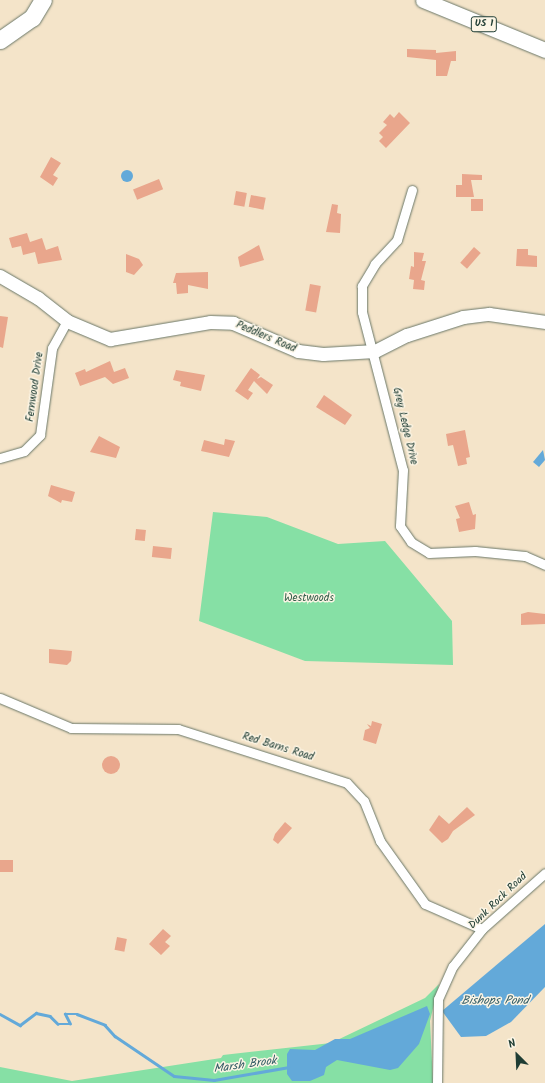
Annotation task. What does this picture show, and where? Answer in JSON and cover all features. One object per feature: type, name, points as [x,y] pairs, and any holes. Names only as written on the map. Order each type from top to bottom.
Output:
[{"type":"highway","points":[[0,29],[14,23],[32,0]]},
{"type":"highway","points":[[0,40],[32,18],[42,0]]},
{"type":"main road","name":"US 1","points":[[423,0],[545,50]]},
{"type":"street","name":"Grey Ledge Drive","points":[[412,190],[397,240],[375,264],[362,286],[362,312],[375,351],[403,470],[400,526],[411,542],[429,553],[475,551],[526,556],[545,565]]},
{"type":"street","name":"Peddlers Road","points":[[0,276],[38,298],[67,322],[110,339],[210,322],[233,323],[298,352],[375,351],[407,336],[463,317],[489,314],[545,322]]},
{"type":"street","name":"Fernwood Drive","points":[[0,458],[24,451],[40,435],[52,348],[67,322]]},
{"type":"street","name":"Red Barns Road","points":[[0,698],[71,728],[178,729],[347,782],[364,801],[380,841],[425,904],[482,929]]},
{"type":"street","name":"Dunk Rock Road","points":[[437,1083],[438,999],[453,966],[482,929],[545,873]]},
{"type":"green space","name":"Westwoods","points":[[213,512],[267,517],[338,544],[385,541],[452,621],[453,665],[305,661],[199,621]]},
{"type":"green space","points":[[439,984],[430,1021],[433,1083],[0,1083],[0,1067],[72,1081],[221,1058],[223,1055],[331,1043],[425,998]]},
{"type":"water","points":[[127,170],[131,172],[133,176],[131,180],[127,182],[123,180],[121,176],[123,172]]},
{"type":"water","points":[[543,450],[545,460],[539,467],[533,462]]},
{"type":"water","name":"Bishops Pond","points":[[545,924],[545,987],[511,1022],[486,1036],[461,1037],[442,1011]]},
{"type":"water","points":[[427,1006],[430,1014],[419,1044],[398,1068],[390,1070],[337,1060],[326,1067],[324,1075],[310,1081],[292,1081],[287,1074],[287,1054],[290,1049],[315,1050],[335,1039],[350,1039]]},
{"type":"building","points":[[407,49],[436,50],[436,53],[456,51],[456,61],[451,61],[447,76],[436,76],[436,60],[407,57]]},
{"type":"building","points":[[399,112],[410,123],[386,148],[379,141],[383,137],[379,133],[387,125],[383,122],[390,114],[394,118]]},
{"type":"building","points":[[51,157],[61,163],[53,175],[58,178],[53,186],[40,177]]},
{"type":"building","points":[[462,174],[482,175],[482,180],[471,180],[474,197],[456,197],[456,185],[462,185]]},
{"type":"building","points":[[159,179],[163,189],[137,200],[133,189]]},
{"type":"building","points":[[236,191],[247,193],[244,207],[234,205]]},
{"type":"building","points":[[251,195],[266,198],[263,210],[249,207]]},
{"type":"building","points":[[471,199],[483,199],[483,211],[471,211]]},
{"type":"building","points":[[332,204],[338,205],[337,213],[341,214],[340,233],[326,232]]},
{"type":"building","points":[[27,233],[30,242],[42,238],[46,250],[58,246],[62,260],[38,264],[35,252],[23,255],[21,246],[12,248],[9,238]]},
{"type":"building","points":[[259,245],[264,260],[240,267],[238,257]]},
{"type":"building","points":[[474,247],[481,253],[467,269],[460,263]]},
{"type":"building","points":[[517,249],[528,249],[528,255],[537,256],[537,267],[516,266]]},
{"type":"building","points":[[414,252],[424,253],[422,261],[426,261],[421,280],[425,281],[424,290],[413,289],[414,280],[409,279],[411,266],[414,267]]},
{"type":"building","points":[[126,254],[139,259],[143,265],[134,275],[126,272]]},
{"type":"building","points":[[208,272],[208,289],[188,285],[188,293],[177,294],[176,283],[173,283],[176,273]]},
{"type":"building","points":[[310,284],[321,286],[316,312],[305,311]]},
{"type":"building","points":[[0,316],[8,317],[3,348],[0,347]]},
{"type":"building","points":[[110,361],[114,372],[125,368],[129,378],[113,384],[105,377],[80,386],[75,373],[85,369],[86,372]]},
{"type":"building","points":[[251,368],[260,375],[257,379],[261,377],[273,385],[267,394],[254,381],[248,390],[253,393],[248,400],[235,391]]},
{"type":"building","points":[[176,370],[205,375],[201,391],[180,386],[181,382],[173,380]]},
{"type":"building","points":[[324,395],[352,415],[345,425],[316,407]]},
{"type":"building","points":[[465,430],[470,457],[466,458],[467,464],[458,466],[453,445],[448,446],[446,434]]},
{"type":"building","points":[[99,436],[120,447],[116,458],[90,452]]},
{"type":"building","points":[[225,439],[235,441],[229,457],[201,451],[204,440],[224,445]]},
{"type":"building","points":[[51,485],[75,492],[72,502],[62,500],[61,503],[48,496]]},
{"type":"building","points":[[469,502],[473,515],[476,514],[475,529],[459,532],[456,519],[460,518],[455,506]]},
{"type":"building","points":[[136,529],[146,530],[145,541],[135,540]]},
{"type":"building","points":[[153,546],[172,548],[171,559],[152,557]]},
{"type":"building","points":[[528,612],[545,614],[545,624],[521,625],[521,614]]},
{"type":"building","points":[[49,649],[72,651],[71,661],[67,665],[49,663]]},
{"type":"building","points":[[372,721],[382,724],[376,744],[363,740],[365,730],[370,728],[367,724],[371,726]]},
{"type":"building","points":[[107,756],[115,756],[120,761],[118,772],[115,774],[107,774],[102,769],[102,761]]},
{"type":"building","points":[[467,807],[475,815],[453,831],[448,839],[442,843],[429,830],[439,815],[449,824]]},
{"type":"building","points":[[285,822],[292,828],[278,844],[273,840],[275,834]]},
{"type":"building","points":[[0,860],[13,860],[13,872],[0,872]]},
{"type":"building","points":[[163,929],[171,936],[165,942],[170,946],[161,955],[149,944]]},
{"type":"building","points":[[117,937],[127,939],[124,952],[115,950]]},
{"type":"waterway","name":"Marsh Brook","points":[[0,1014],[20,1025],[36,1013],[50,1016],[58,1024],[70,1024],[65,1014],[77,1014],[105,1025],[115,1036],[174,1076],[214,1080],[289,1067]]}]
